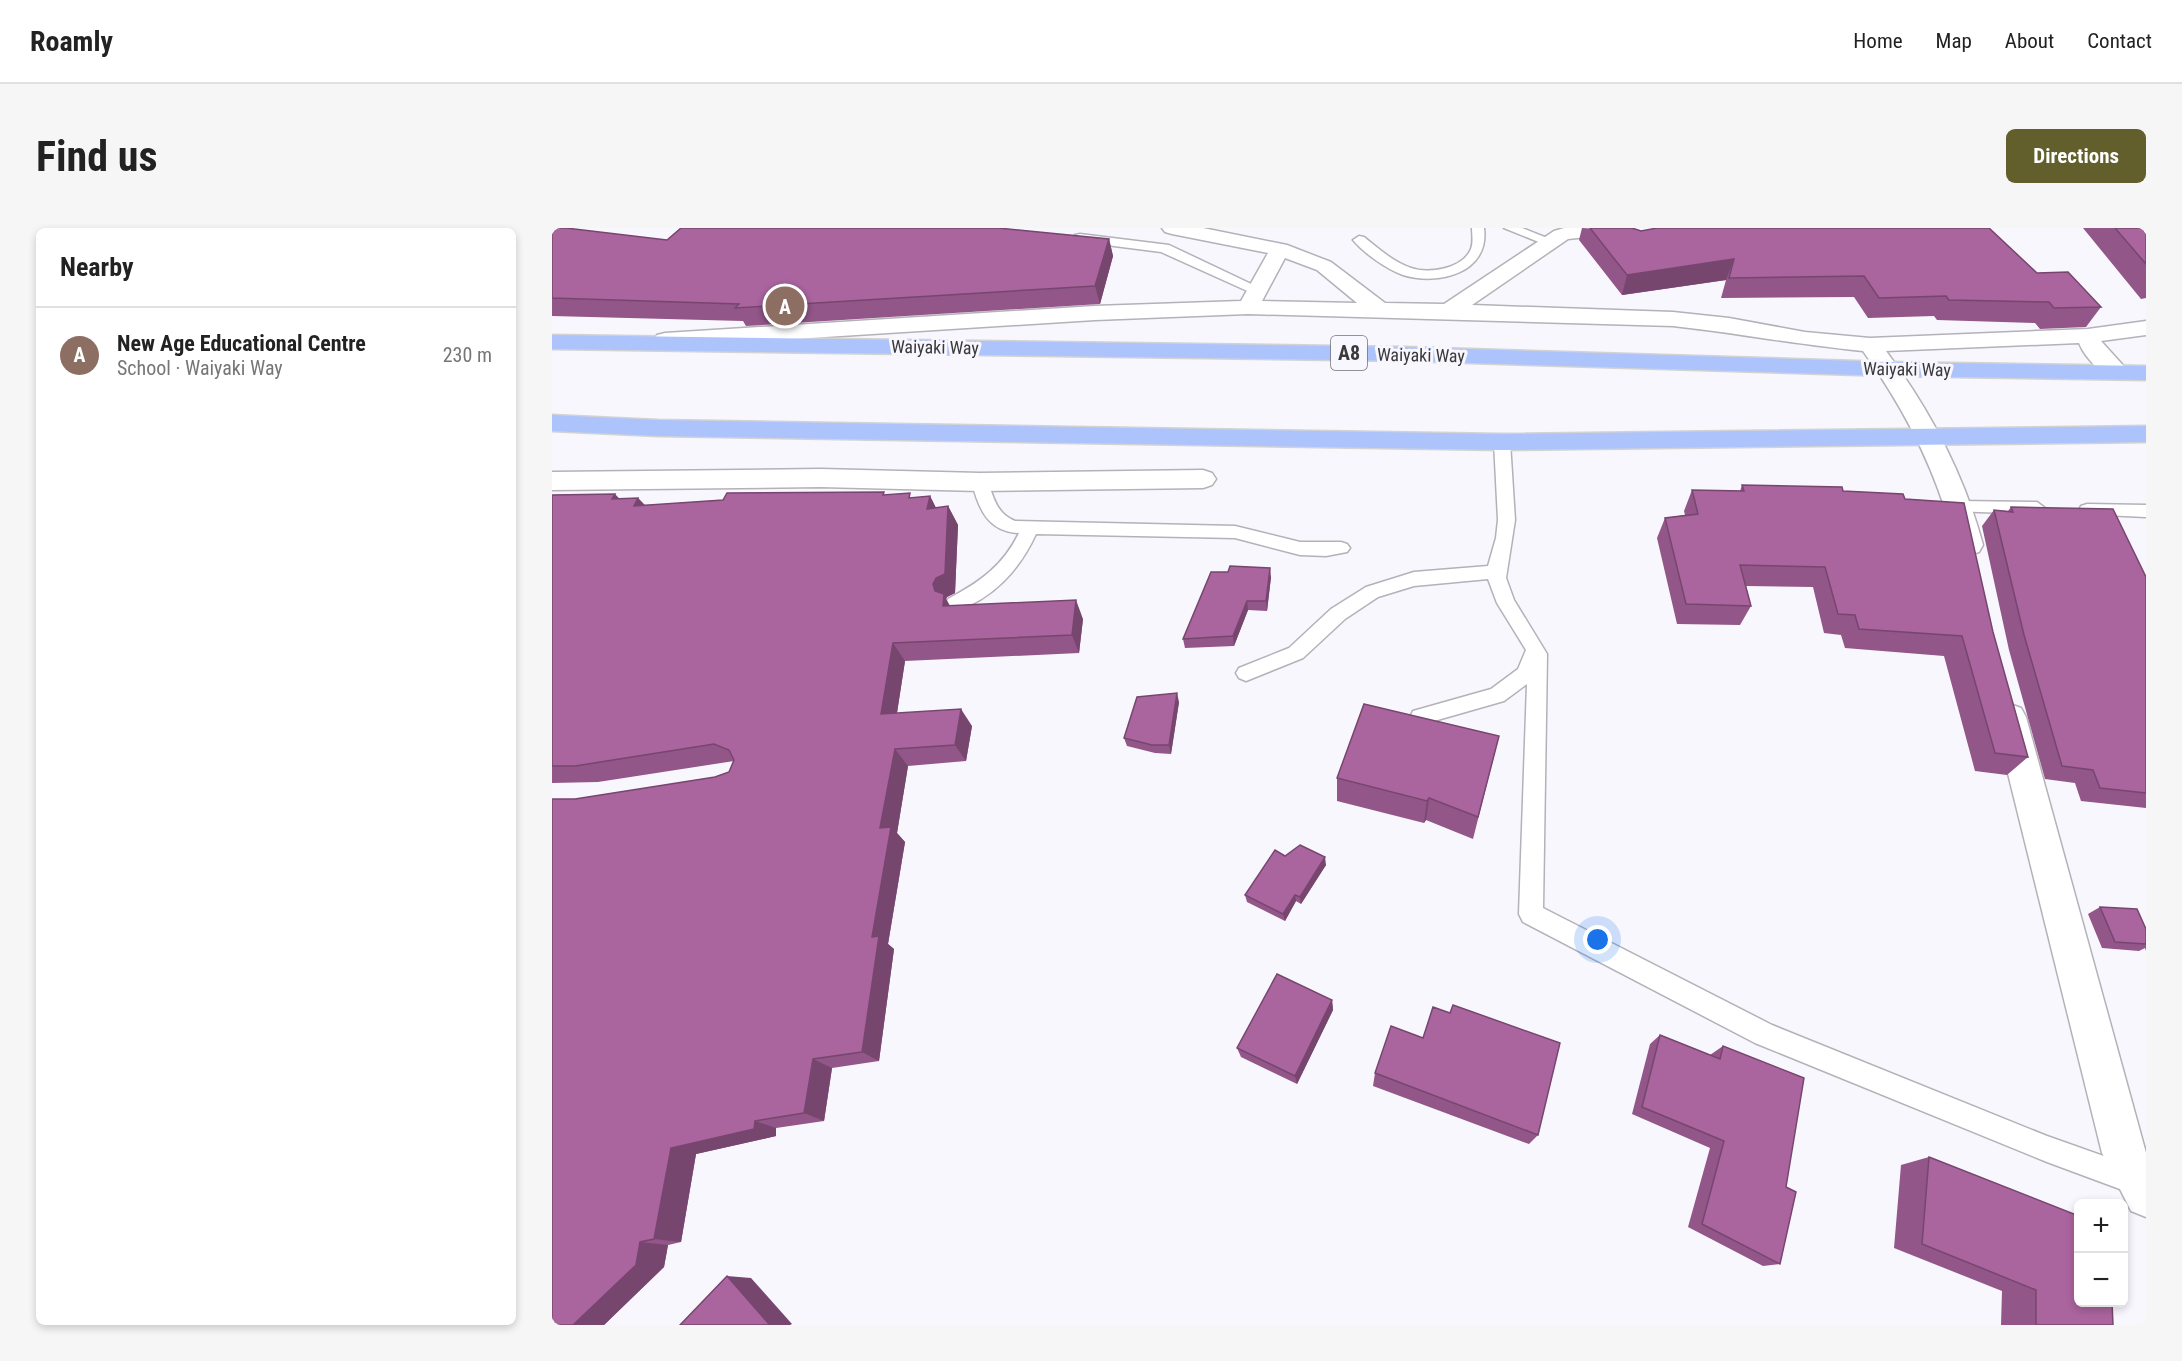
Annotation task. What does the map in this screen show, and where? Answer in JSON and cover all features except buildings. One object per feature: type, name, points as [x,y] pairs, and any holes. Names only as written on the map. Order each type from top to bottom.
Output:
[{"type":"highway","name":"Waiyaki Way","points":[[552,342],[1406,354],[1888,369],[2146,373]]},
{"type":"highway","points":[[552,423],[658,428],[1502,442],[2146,434]]},
{"type":"street","points":[[1172,228],[1280,249],[1324,266],[1379,309]]},
{"type":"street","points":[[1449,311],[1561,235],[1580,230],[1615,228]]},
{"type":"street","points":[[1254,299],[1280,249]]},
{"type":"street","points":[[617,342],[867,329],[1254,299],[1379,309],[1698,321],[1805,339],[1870,345],[2088,336],[2146,328]]},
{"type":"street","points":[[2088,336],[2091,346],[2118,373]]},
{"type":"street","points":[[1870,345],[1932,437],[1958,507],[1975,573]]},
{"type":"street","points":[[552,481],[724,481],[821,478],[980,482],[1203,479]]},
{"type":"street","points":[[2001,684],[2048,853],[2123,1153],[2141,1189]]},
{"type":"lane","points":[[1359,240],[1405,271],[1430,274],[1455,268],[1469,260],[1477,252],[1478,228]]},
{"type":"lane","points":[[1510,228],[1551,242]]},
{"type":"lane","points":[[1063,237],[1164,248],[1254,299]]},
{"type":"lane","points":[[1502,442],[1506,532],[1495,572],[1498,586],[1512,615],[1535,650],[1531,914],[1764,1034],[2141,1189]]},
{"type":"lane","points":[[980,482],[989,512],[998,522],[1029,530],[1235,532],[1257,536],[1300,550],[1321,552],[1341,548]]},
{"type":"lane","points":[[1958,507],[2050,509]]},
{"type":"lane","points":[[2073,509],[2146,511]]},
{"type":"lane","points":[[955,604],[994,582],[1008,569],[1029,530]]},
{"type":"lane","points":[[1246,672],[1296,653],[1338,614],[1372,592],[1414,579],[1495,572]]},
{"type":"lane","points":[[1420,717],[1497,695],[1526,674],[1535,650]]},
{"type":"place","name":"New Age Educational Centre","points":[[785,306]]}]
